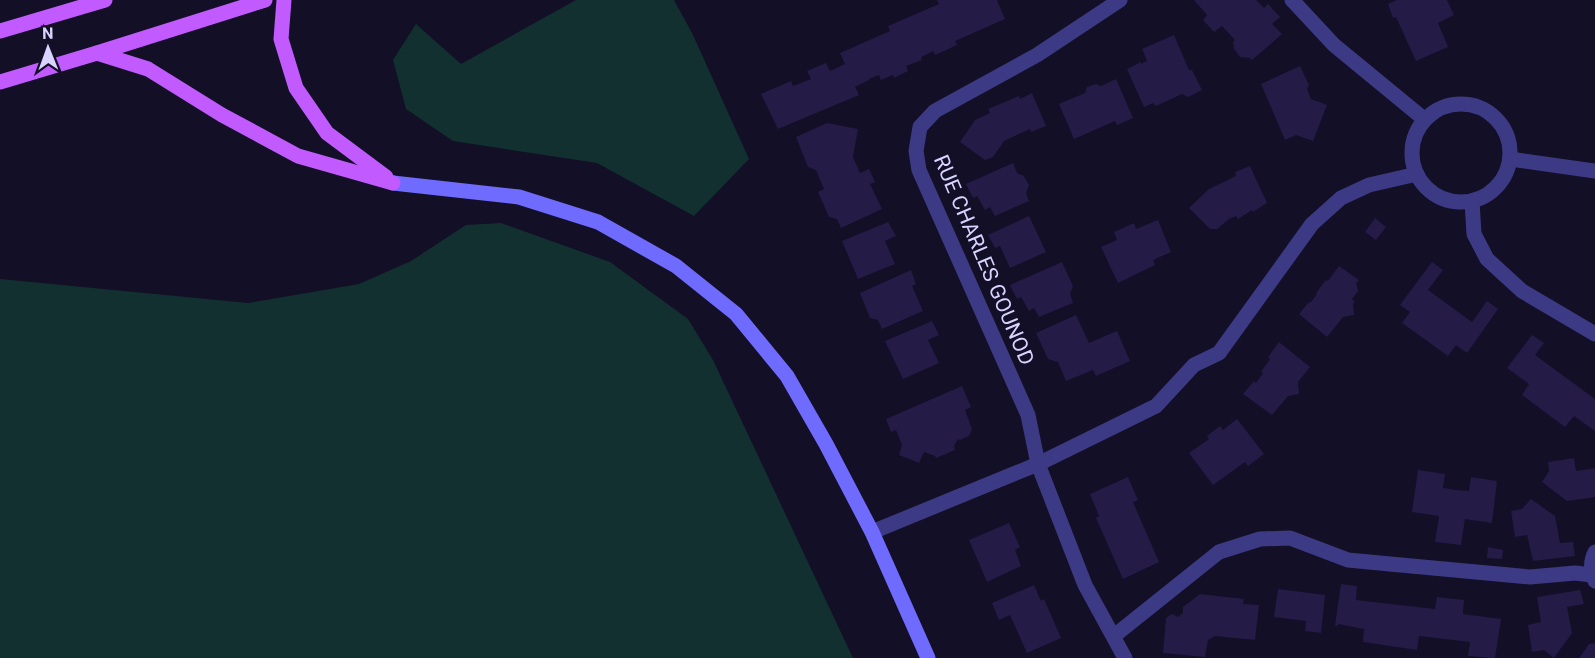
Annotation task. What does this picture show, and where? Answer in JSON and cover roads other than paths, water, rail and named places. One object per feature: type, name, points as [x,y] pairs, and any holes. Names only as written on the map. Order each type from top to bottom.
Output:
[{"type":"main road","points":[[0,31],[105,0]]},
{"type":"main road","points":[[0,82],[265,0]]},
{"type":"main road","points":[[284,0],[281,39],[296,88],[327,133],[393,183]]},
{"type":"main road","points":[[97,53],[148,69],[222,115],[298,156],[393,183]]},
{"type":"street","name":"RUE CHARLES GOUNOD","points":[[1120,0],[1038,55],[935,111],[920,127],[916,152],[919,170],[1028,415],[1038,464],[1085,585],[1125,658]]},
{"type":"street","points":[[1292,0],[1334,45],[1424,119]]},
{"type":"street","points":[[1459,104],[1473,105],[1486,110],[1506,131],[1510,145],[1510,159],[1506,174],[1498,186],[1472,201],[1455,202],[1440,197],[1426,187],[1417,174],[1412,147],[1424,119],[1446,107],[1459,104]]},
{"type":"street","points":[[1510,159],[1595,171]]},
{"type":"street","points":[[872,532],[1038,464],[1156,406],[1194,365],[1219,353],[1312,224],[1341,198],[1369,185],[1417,174]]},
{"type":"street","points":[[393,183],[519,197],[598,222],[676,266],[736,314],[788,376],[826,444],[872,532],[928,658]]},
{"type":"street","points":[[1472,201],[1474,234],[1487,259],[1522,291],[1595,334]]},
{"type":"street","points":[[1113,636],[1219,552],[1260,539],[1290,538],[1348,560],[1530,577],[1575,573],[1593,578],[1591,565],[1595,552]]}]
